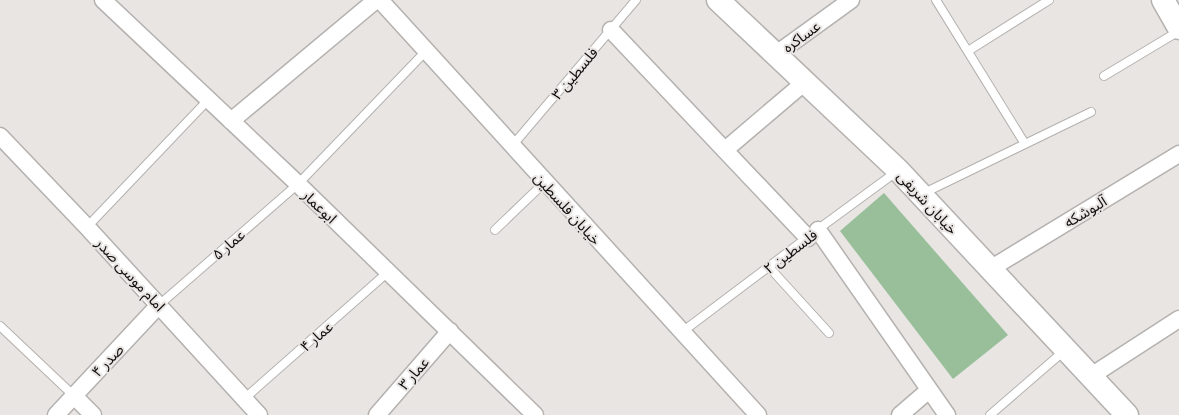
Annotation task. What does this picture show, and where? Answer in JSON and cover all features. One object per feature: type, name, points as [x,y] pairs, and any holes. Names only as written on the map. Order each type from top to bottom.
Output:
[{"type":"street","name":"ابوعمار","points":[[102,0],[298,184],[535,415]]},
{"type":"street","name":"خیابان فلسطین","points":[[378,0],[758,415]]},
{"type":"street","points":[[231,121],[378,0]]},
{"type":"street","name":"خیابان شریفی","points":[[718,0],[898,170],[1127,415]]},
{"type":"street","name":"عساکره","points":[[776,54],[851,0]]},
{"type":"street","points":[[1163,0],[1179,29]]},
{"type":"street","points":[[611,30],[725,150],[813,234],[947,415]]},
{"type":"street","points":[[725,150],[805,82]]},
{"type":"street","name":"امام موسی صدر","points":[[0,136],[87,227],[259,415]]},
{"type":"street","name":"آلبوشکه","points":[[990,269],[1179,154]]},
{"type":"street","name":"صدر ۴","points":[[56,415],[159,305]]},
{"type":"street","points":[[1091,376],[1179,319]]},
{"type":"street","name":"عمار ۳","points":[[377,415],[450,331]]},
{"type":"street","points":[[900,415],[929,390]]},
{"type":"street","points":[[73,396],[94,415]]},
{"type":"lane","name":"فلسطین ۳","points":[[512,146],[636,0]]},
{"type":"lane","points":[[936,0],[1025,144]]},
{"type":"lane","points":[[968,51],[1049,0]]},
{"type":"lane","points":[[1104,76],[1179,29]]},
{"type":"lane","name":"عمار ۵","points":[[159,305],[298,184],[426,51]]},
{"type":"lane","points":[[87,227],[208,100]]},
{"type":"lane","points":[[920,195],[1091,112]]},
{"type":"lane","name":"فلسطین ۲","points":[[682,332],[898,170]]},
{"type":"lane","points":[[495,230],[545,182]]},
{"type":"lane","points":[[769,267],[829,333]]},
{"type":"lane","name":"عمار ۴","points":[[244,399],[388,272]]},
{"type":"lane","points":[[0,326],[73,396]]},
{"type":"lane","points":[[990,415],[1066,349]]},
{"type":"green space","points":[[884,193],[1008,335],[953,379],[840,231]]}]
